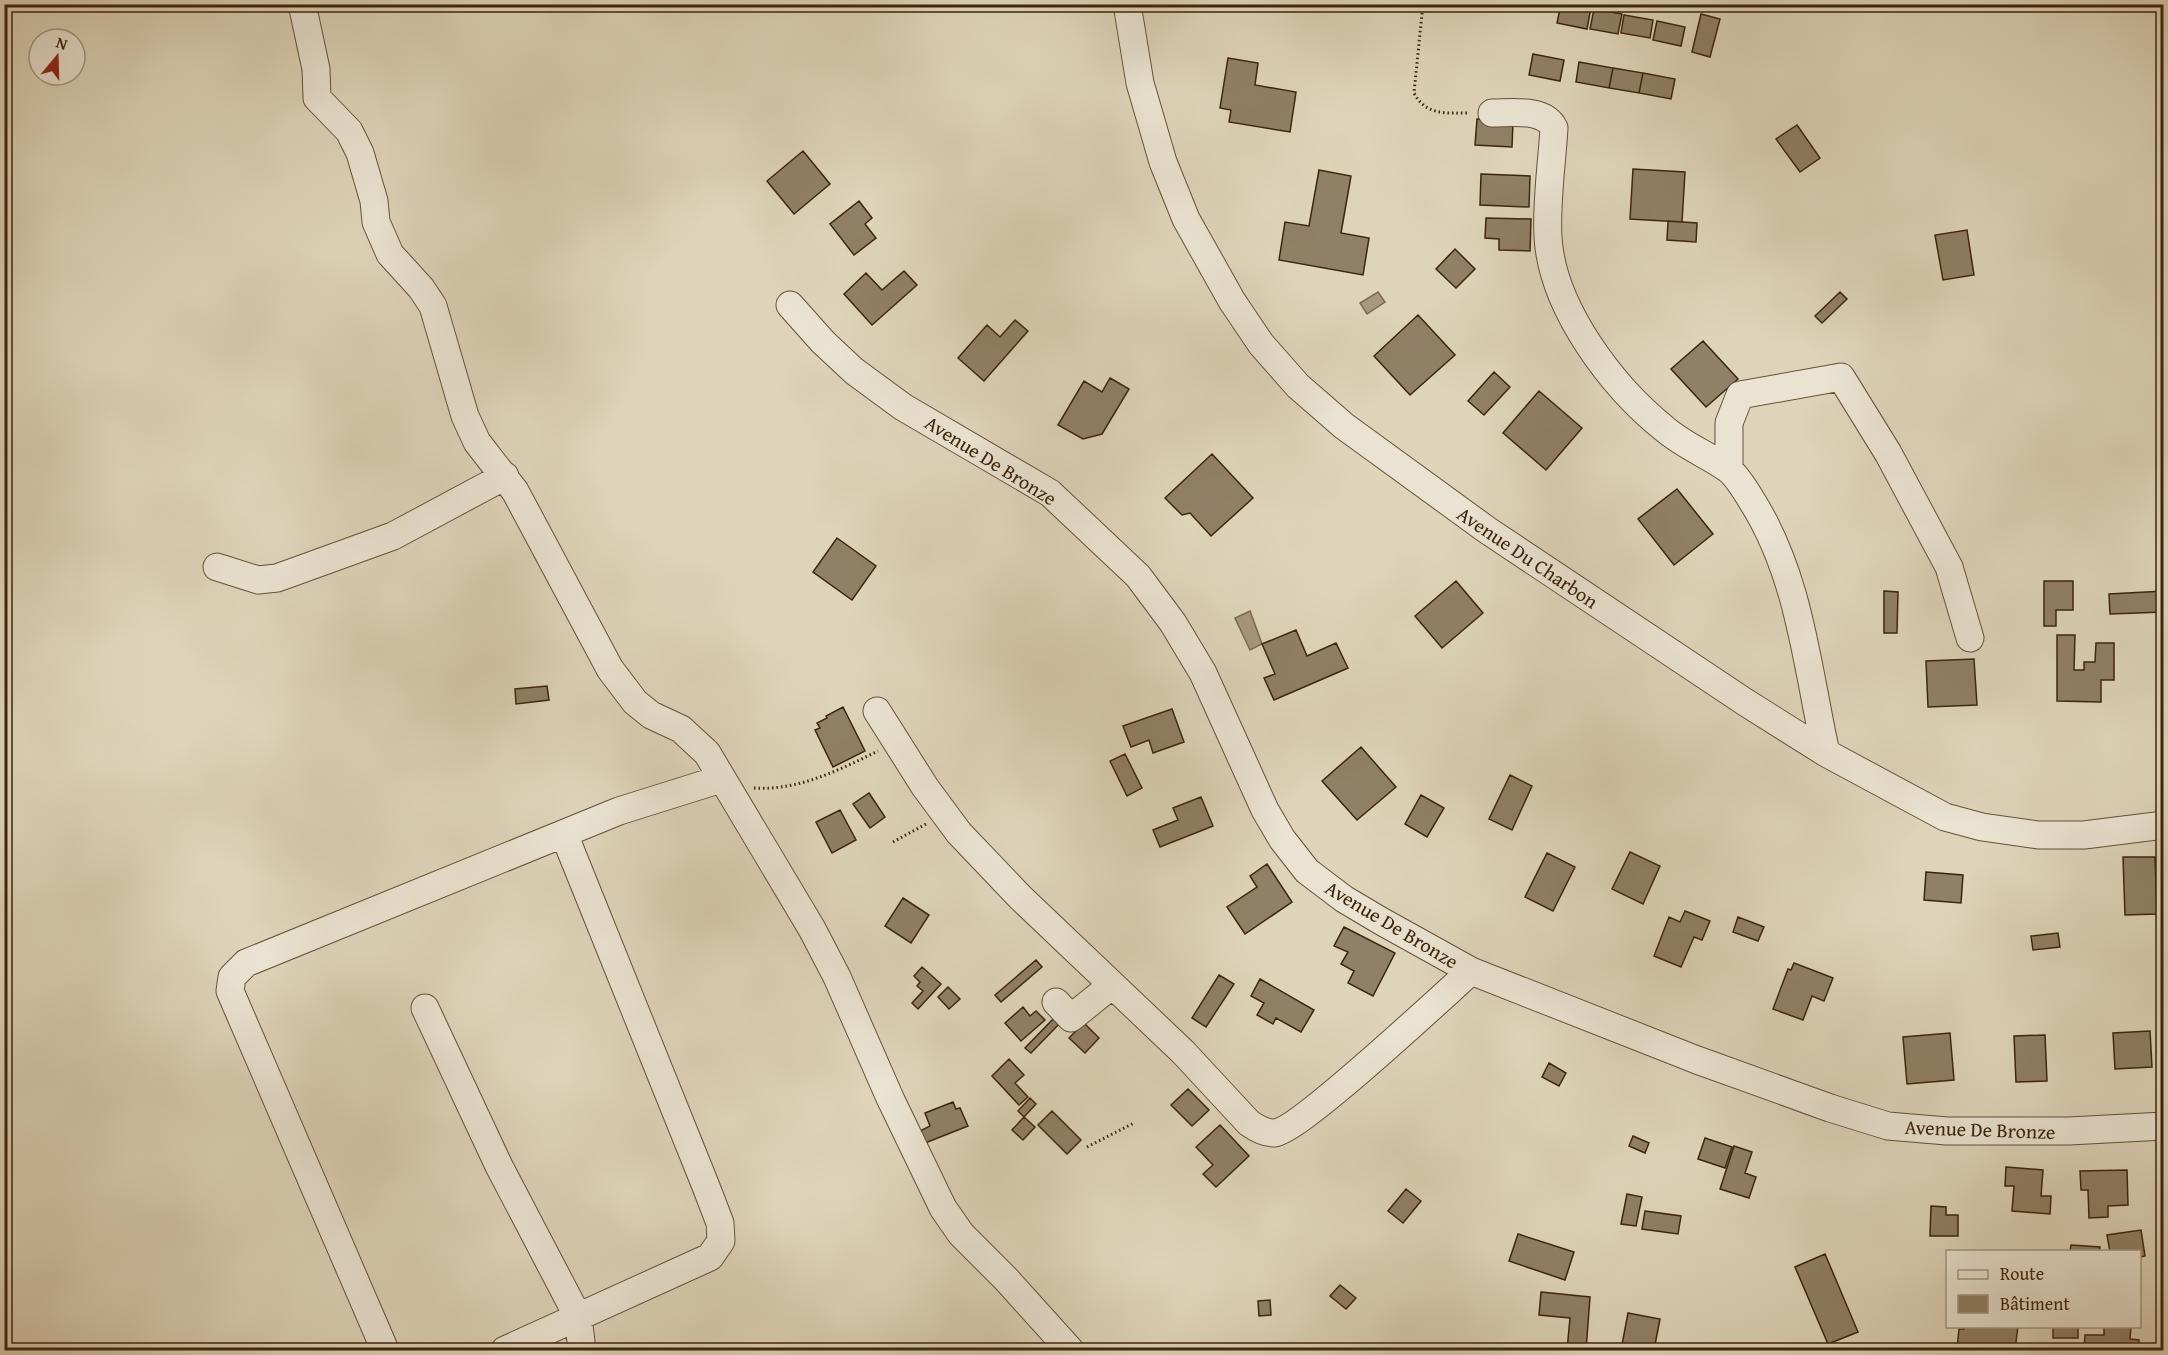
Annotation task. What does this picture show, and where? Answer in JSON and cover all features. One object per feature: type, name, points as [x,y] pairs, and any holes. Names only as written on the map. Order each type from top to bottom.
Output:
[{"type":"street","points":[[302,4],[316,69],[317,98],[349,131],[360,153],[374,201],[376,222],[390,254],[421,288],[433,306],[465,416],[477,442],[505,476],[528,513],[610,669],[629,695],[651,715],[681,729],[707,753],[812,929],[832,967],[890,1098],[943,1208],[961,1234],[1006,1279],[1070,1350]]},
{"type":"street","name":"Avenue Du Charbon","points":[[1127,4],[1140,83],[1163,162],[1186,219],[1232,301],[1261,344],[1298,386],[1404,472],[1478,524],[1826,753],[1945,817],[1982,827],[2038,835],[2084,835],[2163,825]]},
{"type":"street","points":[[1492,113],[1542,116],[1550,120],[1554,128],[1548,237],[1563,302],[1576,326],[1643,410],[1695,451],[1729,470],[1752,500],[1776,542],[1794,593],[1826,753]]},
{"type":"street","name":"Avenue De Bronze","points":[[790,305],[823,342],[854,371],[903,407],[1050,493],[1137,576],[1173,623],[1203,673],[1264,810],[1307,871],[1344,898],[1471,971],[1697,1060],[1830,1108],[1888,1126],[1947,1131],[2069,1131],[2163,1126]]},
{"type":"street","points":[[1729,470],[1729,423],[1740,395],[1841,377],[1888,453],[1949,567],[1970,638]]},
{"type":"street","points":[[217,567],[258,580],[286,574],[393,536],[505,476]]},
{"type":"street","points":[[877,711],[943,814],[1020,897],[1183,1052],[1249,1123],[1260,1130],[1274,1133],[1284,1130],[1319,1104],[1471,971]]},
{"type":"street","points":[[385,1350],[230,991],[232,977],[246,963],[619,811],[721,779]]},
{"type":"street","points":[[505,1350],[710,1257],[721,1241],[720,1223],[709,1194],[564,834]]},
{"type":"street","points":[[1056,1002],[1071,1018],[1112,985]]},
{"type":"street","points":[[425,1008],[499,1166],[578,1317],[582,1350]]},
{"type":"path","points":[[1423,4],[1414,93],[1418,101],[1425,109],[1438,112],[1492,113]]},
{"type":"path","points":[[721,779],[747,788],[777,789],[835,772],[898,742]]},
{"type":"path","points":[[893,842],[943,814]]},
{"type":"path","points":[[1087,1148],[1134,1123]]},
{"type":"shaded area","points":[[1378,292],[1385,302],[1367,314],[1360,303]]},
{"type":"shaded area","points":[[1250,611],[1262,644],[1250,650],[1235,618]]},
{"type":"building","points":[[1561,4],[1591,8],[1587,29],[1557,23]]},
{"type":"building","points":[[1594,9],[1622,14],[1618,34],[1590,29]]},
{"type":"building","points":[[1701,14],[1720,19],[1710,57],[1692,52]]},
{"type":"building","points":[[1624,15],[1653,20],[1650,38],[1621,33]]},
{"type":"building","points":[[1657,21],[1685,27],[1681,46],[1653,40]]},
{"type":"building","points":[[1533,54],[1564,60],[1560,81],[1529,75]]},
{"type":"building","points":[[1228,58],[1258,63],[1255,85],[1296,92],[1290,132],[1229,122],[1231,110],[1220,108]]},
{"type":"building","points":[[1579,62],[1613,68],[1609,88],[1576,82]]},
{"type":"building","points":[[1613,68],[1643,73],[1639,93],[1609,88]]},
{"type":"building","points":[[1643,73],[1675,79],[1671,99],[1639,93]]},
{"type":"building","points":[[1477,119],[1513,122],[1512,147],[1475,145]]},
{"type":"building","points":[[1797,125],[1820,158],[1800,172],[1776,139]]},
{"type":"building","points":[[803,151],[830,184],[794,214],[767,181]]},
{"type":"building","points":[[1633,169],[1685,172],[1682,222],[1630,219]]},
{"type":"building","points":[[1319,170],[1351,176],[1341,233],[1369,238],[1363,275],[1279,260],[1285,222],[1309,226]]},
{"type":"building","points":[[1481,174],[1530,176],[1529,207],[1480,205]]},
{"type":"building","points":[[859,201],[872,218],[865,224],[876,238],[854,255],[830,224]]},
{"type":"building","points":[[1486,218],[1531,219],[1530,251],[1499,250],[1499,239],[1485,238]]},
{"type":"building","points":[[1668,221],[1697,223],[1696,242],[1667,240]]},
{"type":"building","points":[[1967,230],[1974,275],[1943,280],[1935,235]]},
{"type":"building","points":[[1455,249],[1475,269],[1456,288],[1436,269]]},
{"type":"building","points":[[904,271],[917,285],[872,325],[844,294],[866,273],[882,290]]},
{"type":"building","points":[[1840,292],[1847,299],[1822,323],[1815,316]]},
{"type":"building","points":[[1418,315],[1455,355],[1410,395],[1374,356]]},
{"type":"building","points":[[1015,320],[1028,331],[984,381],[958,358],[987,325],[1000,337]]},
{"type":"building","points":[[1703,341],[1738,379],[1706,407],[1671,369]]},
{"type":"building","points":[[1494,372],[1510,387],[1484,415],[1468,401]]},
{"type":"building","points":[[1110,378],[1129,389],[1102,434],[1083,439],[1058,425],[1084,381],[1102,392]]},
{"type":"building","points":[[1539,391],[1582,428],[1546,470],[1503,433]]},
{"type":"building","points":[[1212,454],[1253,498],[1211,536],[1190,513],[1182,515],[1165,498]]},
{"type":"building","points":[[1677,489],[1713,534],[1674,565],[1638,519]]},
{"type":"building","points":[[837,538],[876,566],[852,600],[813,572]]},
{"type":"building","points":[[1456,581],[1483,613],[1442,648],[1415,616]]},
{"type":"building","points":[[2044,581],[2073,581],[2073,610],[2056,610],[2056,626],[2044,626]]},
{"type":"building","points":[[1884,591],[1898,592],[1897,633],[1884,633]]},
{"type":"building","points":[[2164,591],[2164,612],[2110,614],[2109,594]]},
{"type":"building","points":[[1296,630],[1307,656],[1336,643],[1348,668],[1274,700],[1264,678],[1275,674],[1262,644]]},
{"type":"building","points":[[2057,635],[2075,635],[2074,670],[2084,670],[2084,662],[2095,662],[2096,643],[2114,643],[2114,680],[2101,680],[2101,702],[2057,701]]},
{"type":"building","points":[[1974,659],[1977,705],[1928,707],[1926,661]]},
{"type":"building","points":[[547,686],[549,700],[516,704],[515,689]]},
{"type":"building","points":[[843,707],[865,751],[833,767],[815,730],[820,728],[817,723]]},
{"type":"building","points":[[1172,709],[1184,742],[1153,753],[1149,740],[1131,747],[1123,726]]},
{"type":"building","points":[[1361,747],[1396,787],[1357,820],[1322,781]]},
{"type":"building","points":[[1125,754],[1142,788],[1127,796],[1110,761]]},
{"type":"building","points":[[1510,775],[1532,786],[1512,830],[1489,819]]},
{"type":"building","points":[[869,793],[885,817],[870,828],[853,804]]},
{"type":"building","points":[[1421,795],[1444,808],[1427,837],[1405,824]]},
{"type":"building","points":[[1201,797],[1213,826],[1160,847],[1153,830],[1178,820],[1173,808]]},
{"type":"building","points":[[840,810],[856,840],[832,853],[816,822]]},
{"type":"building","points":[[1630,852],[1660,866],[1643,904],[1612,889]]},
{"type":"building","points":[[1547,853],[1575,867],[1553,911],[1525,897]]},
{"type":"building","points":[[2123,857],[2155,857],[2157,914],[2125,915]]},
{"type":"building","points":[[1267,864],[1292,902],[1245,934],[1227,907],[1257,887],[1250,876]]},
{"type":"building","points":[[1926,872],[1963,875],[1961,903],[1924,900]]},
{"type":"building","points":[[903,898],[929,915],[911,943],[885,926]]},
{"type":"building","points":[[1685,911],[1710,921],[1702,940],[1694,937],[1681,967],[1654,956],[1669,917],[1680,922]]},
{"type":"building","points":[[1738,917],[1764,927],[1758,941],[1733,932]]},
{"type":"building","points":[[1344,927],[1395,953],[1373,996],[1348,983],[1354,971],[1341,964],[1348,952],[1334,946]]},
{"type":"building","points":[[2058,933],[2060,947],[2033,950],[2031,936]]},
{"type":"building","points":[[1036,960],[1042,967],[1001,1002],[995,995]]},
{"type":"building","points":[[1794,963],[1833,978],[1824,1001],[1812,996],[1803,1020],[1773,1009],[1788,969],[1791,970]]},
{"type":"building","points":[[922,967],[941,984],[918,1009],[912,1003],[923,991],[917,986],[920,982],[914,976]]},
{"type":"building","points":[[1219,975],[1234,984],[1206,1027],[1192,1018]]},
{"type":"building","points":[[1260,979],[1314,1010],[1301,1032],[1276,1018],[1273,1024],[1257,1015],[1264,1003],[1251,996]]},
{"type":"building","points":[[948,987],[960,999],[949,1009],[938,997]]},
{"type":"building","points":[[1023,1007],[1030,1016],[1036,1011],[1045,1020],[1021,1041],[1005,1023]]},
{"type":"building","points":[[1056,1016],[1061,1022],[1031,1053],[1025,1048]]},
{"type":"building","points":[[1084,1023],[1099,1038],[1085,1053],[1069,1038]]},
{"type":"building","points":[[2150,1031],[2152,1067],[2115,1069],[2113,1033]]},
{"type":"building","points":[[1950,1033],[1954,1080],[1907,1084],[1903,1037]]},
{"type":"building","points":[[2045,1035],[2047,1081],[2016,1082],[2014,1036]]},
{"type":"building","points":[[1009,1059],[1024,1075],[1015,1083],[1028,1097],[1019,1105],[992,1076]]},
{"type":"building","points":[[1549,1063],[1566,1073],[1559,1086],[1542,1077]]},
{"type":"building","points":[[1188,1089],[1209,1110],[1192,1126],[1171,1105]]},
{"type":"building","points":[[1030,1098],[1036,1104],[1024,1117],[1018,1111]]},
{"type":"building","points":[[953,1102],[956,1109],[960,1108],[968,1126],[925,1143],[920,1131],[930,1126],[925,1113]]},
{"type":"building","points":[[1052,1111],[1081,1140],[1067,1154],[1038,1125]]},
{"type":"building","points":[[1024,1117],[1035,1127],[1023,1140],[1012,1130]]},
{"type":"building","points":[[1220,1125],[1249,1156],[1216,1187],[1203,1174],[1213,1165],[1196,1147]]},
{"type":"building","points":[[1633,1136],[1649,1143],[1645,1153],[1629,1146]]},
{"type":"building","points":[[1705,1138],[1732,1147],[1725,1168],[1698,1159]]},
{"type":"building","points":[[1734,1146],[1752,1152],[1745,1173],[1756,1177],[1749,1198],[1720,1189]]},
{"type":"building","points":[[2006,1167],[2043,1170],[2041,1196],[2051,1196],[2050,1214],[2012,1211],[2014,1186],[2005,1186]]},
{"type":"building","points":[[2127,1170],[2128,1205],[2108,1206],[2108,1217],[2089,1218],[2088,1190],[2081,1190],[2080,1171]]},
{"type":"building","points":[[1406,1189],[1421,1201],[1403,1223],[1388,1211]]},
{"type":"building","points":[[1627,1194],[1642,1197],[1636,1226],[1621,1224]]},
{"type":"building","points":[[1931,1206],[1946,1207],[1946,1215],[1958,1215],[1958,1236],[1930,1236]]},
{"type":"building","points":[[1645,1211],[1681,1216],[1678,1234],[1642,1229]]},
{"type":"building","points":[[2141,1230],[2145,1256],[2141,1257],[2141,1250],[2110,1250],[2107,1235]]},
{"type":"building","points":[[1518,1234],[1574,1252],[1565,1280],[1509,1261]]},
{"type":"building","points":[[2071,1245],[2100,1247],[2099,1250],[2070,1250]]},
{"type":"building","points":[[1825,1254],[1858,1332],[1828,1344],[1795,1267]]},
{"type":"building","points":[[1340,1285],[1356,1298],[1346,1309],[1330,1296]]},
{"type":"building","points":[[1541,1292],[1590,1297],[1586,1350],[1567,1350],[1570,1318],[1539,1315]]},
{"type":"building","points":[[1270,1300],[1271,1315],[1259,1316],[1258,1301]]},
{"type":"building","points":[[1628,1313],[1660,1319],[1654,1350],[1621,1350]]},
{"type":"building","points":[[2018,1328],[2015,1350],[1957,1349],[1959,1329]]},
{"type":"building","points":[[2053,1328],[2078,1328],[2078,1338],[2053,1338]]},
{"type":"building","points":[[2104,1328],[2131,1328],[2130,1339],[2139,1340],[2139,1350],[2084,1350],[2085,1335],[2104,1335]]}]
